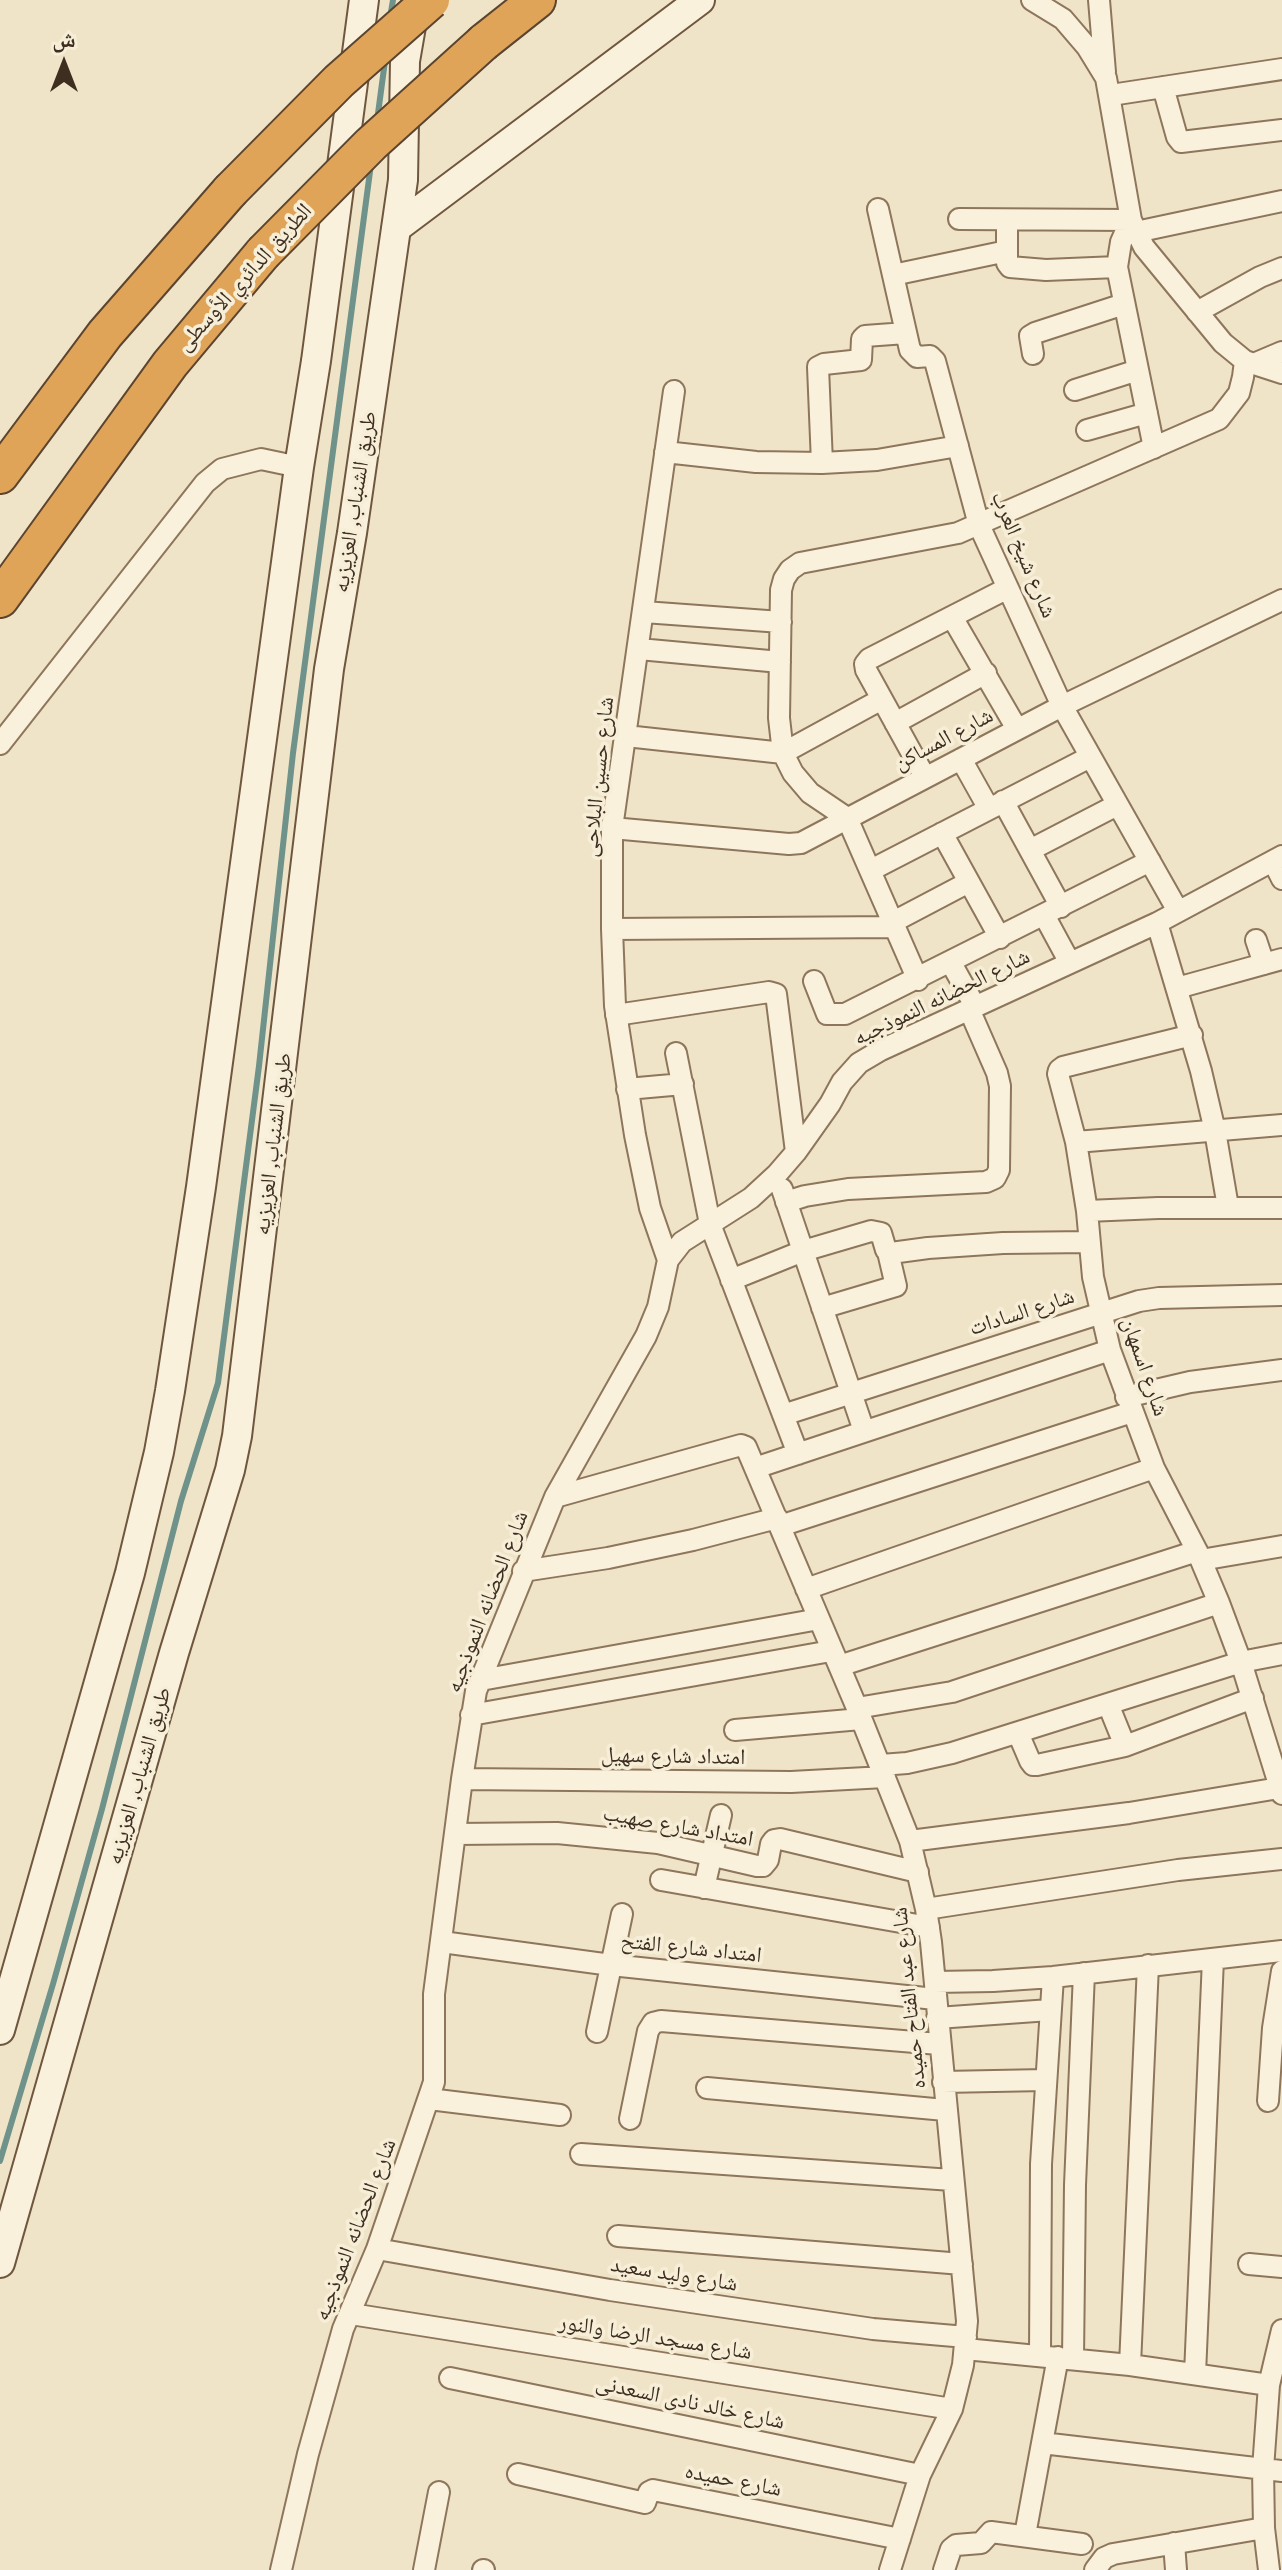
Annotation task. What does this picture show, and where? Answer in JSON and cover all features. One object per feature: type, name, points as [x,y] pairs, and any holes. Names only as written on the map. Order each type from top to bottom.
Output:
[{"type":"highway","points":[[0,475],[105,334],[230,191],[339,81],[431,0]]},
{"type":"highway","name":"الطريق الدائري الأوسطى","points":[[0,599],[170,364],[263,253],[371,144],[484,42],[537,0]]},
{"type":"street","points":[[0,2030],[130,1573],[159,1452],[203,1172],[364,0]]},
{"type":"street","name":"طريق الشنباب, العزيزيه","points":[[0,2263],[174,1653],[230,1470],[237,1436],[329,669],[405,167],[405,61],[416,0]]},
{"type":"street","points":[[396,228],[700,0]]},
{"type":"street","points":[[1032,0],[1063,19],[1087,47],[1108,87]]},
{"type":"street","points":[[1101,0],[1108,87],[1134,226],[1153,260],[1223,343],[1250,362],[1282,373]]},
{"type":"street","points":[[1108,87],[1163,87],[1282,69]]},
{"type":"street","points":[[1163,87],[1181,142],[1282,130]]},
{"type":"street","points":[[959,219],[1134,226],[1282,201]]},
{"type":"street","points":[[822,463],[818,367],[861,360],[862,339],[865,336],[906,333],[878,209]]},
{"type":"street","points":[[1007,220],[1007,263],[1010,267],[1046,270],[1117,267]]},
{"type":"street","points":[[1134,226],[1121,242],[1117,267],[1154,448]]},
{"type":"street","points":[[893,275],[1007,251]]},
{"type":"street","points":[[1197,312],[1282,268]]},
{"type":"street","points":[[1033,354],[1030,336],[1035,333],[1124,304]]},
{"type":"street","name":"شارع شيخ العرب","points":[[906,333],[913,355],[930,356],[935,361],[979,525],[1062,706],[1178,911]]},
{"type":"street","points":[[1250,362],[1282,352]]},
{"type":"street","points":[[918,980],[847,818],[810,793],[793,773],[783,753],[779,718],[784,579],[800,563],[958,533],[1219,419],[1239,393],[1250,362]]},
{"type":"street","points":[[1075,390],[1138,370]]},
{"type":"street","name":"شارع حسين البلاحى","points":[[668,1260],[650,1208],[616,1015],[612,828],[674,391]]},
{"type":"street","points":[[1087,430],[1147,413]]},
{"type":"street","points":[[665,452],[756,462],[822,463],[877,460],[958,446]]},
{"type":"street","points":[[0,744],[205,483],[222,469],[261,459],[299,467]]},
{"type":"street","points":[[925,777],[865,664],[869,659],[1008,588]]},
{"type":"street","name":"شارع المساكن","points":[[612,828],[789,844],[811,838],[1062,706],[1282,600]]},
{"type":"street","points":[[644,612],[781,622]]},
{"type":"street","points":[[952,617],[1017,729]]},
{"type":"street","points":[[639,649],[780,662]]},
{"type":"street","points":[[895,723],[986,673]]},
{"type":"street","points":[[626,736],[783,753],[882,699]]},
{"type":"street","points":[[871,870],[1090,757]]},
{"type":"street","points":[[961,759],[1030,850],[1070,963]]},
{"type":"street","points":[[1030,850],[1117,805]]},
{"type":"street","points":[[942,833],[1000,938]]},
{"type":"street","points":[[814,981],[827,1014],[845,1014],[1150,861]]},
{"type":"street","name":"شارع الحضانه النموذجيه","points":[[281,2570],[343,2329],[377,2249],[434,2082],[434,1994],[471,1715],[481,1680],[555,1497],[646,1336],[658,1307],[668,1260],[682,1242],[751,1198],[777,1174],[859,1063],[1279,865]]},
{"type":"street","points":[[612,929],[894,924],[969,882]]},
{"type":"street","points":[[1157,923],[1192,1035],[1215,1131],[1228,1207]]},
{"type":"street","points":[[1177,988],[1273,962],[1256,940]]},
{"type":"street","points":[[786,1202],[848,1189],[986,1182],[995,1178],[999,1170],[1000,1086],[972,1008],[951,963]]},
{"type":"street","points":[[616,1015],[769,992],[776,994],[796,1152]]},
{"type":"street","name":"شارع اسمهان","points":[[1192,1035],[1059,1070],[1076,1142],[1093,1277],[1110,1350],[1154,1468],[1219,1603],[1277,1757],[1281,1791]]},
{"type":"street","points":[[676,1053],[710,1224],[798,1454]]},
{"type":"street","points":[[627,1089],[683,1084]]},
{"type":"street","points":[[1076,1142],[1282,1125]]},
{"type":"street","points":[[777,1174],[864,1431]]},
{"type":"street","points":[[1087,1211],[1282,1208]]},
{"type":"street","points":[[731,1280],[803,1251],[871,1231],[881,1233],[896,1286],[822,1308]]},
{"type":"street","points":[[888,1252],[1003,1243],[1088,1242]]},
{"type":"street","name":"شارع السادات","points":[[783,1415],[1139,1301],[1282,1295]]},
{"type":"street","points":[[755,1468],[1110,1350]]},
{"type":"street","points":[[523,1571],[608,1558],[778,1522],[1190,1382],[1282,1370]]},
{"type":"street","name":"شارع عبد الفتاح حميده","points":[[555,1497],[741,1445],[746,1447],[910,1841],[927,1918],[936,1999],[966,2299],[965,2343],[952,2409],[920,2475],[890,2570]]},
{"type":"street","points":[[806,1589],[1154,1468]]},
{"type":"street","points":[[471,1715],[835,1658],[1199,1556],[1282,1546]]},
{"type":"street","points":[[735,1730],[859,1713],[952,1692],[1219,1603]]},
{"type":"street","points":[[481,1680],[819,1619]]},
{"type":"street","name":"امتداد شارع سهيل","points":[[462,1779],[791,1782],[883,1771],[1018,1733],[1241,1662],[1282,1654]]},
{"type":"street","points":[[1018,1733],[1033,1765],[1125,1746],[1253,1698]]},
{"type":"street","points":[[1108,1704],[1125,1746]]},
{"type":"street","points":[[910,1841],[1281,1791]]},
{"type":"street","points":[[704,1888],[721,1815]]},
{"type":"street","name":"امتداد شارع صهيب","points":[[456,1834],[557,1833],[658,1843],[763,1866],[768,1860],[771,1844],[780,1839],[918,1872]]},
{"type":"street","points":[[661,1880],[927,1918],[1131,1876],[1282,1859]]},
{"type":"street","points":[[597,2032],[622,1914]]},
{"type":"street","name":"امتداد شارع الفتح","points":[[442,1942],[611,1965],[936,1999]]},
{"type":"street","points":[[936,1999],[993,1981],[1282,1951]]},
{"type":"street","points":[[1195,2374],[1213,1959]]},
{"type":"street","points":[[1130,2365],[1148,1965]]},
{"type":"street","points":[[1268,2101],[1273,2028],[1282,1971]]},
{"type":"street","points":[[1025,2535],[1057,2357],[1075,2185],[1084,1973]]},
{"type":"street","points":[[1053,1977],[1040,2179],[1057,2357]]},
{"type":"street","points":[[936,1999],[1050,2010]]},
{"type":"street","points":[[630,2119],[648,2031],[653,2023],[661,2021],[939,2044]]},
{"type":"street","points":[[943,2082],[1045,2080]]},
{"type":"street","points":[[707,2088],[945,2110]]},
{"type":"street","points":[[429,2099],[560,2115]]},
{"type":"street","points":[[581,2154],[952,2180]]},
{"type":"street","points":[[618,2236],[962,2264]]},
{"type":"street","name":"شارع وليد سعيد","points":[[377,2249],[626,2292],[1057,2357],[1269,2385]]},
{"type":"street","points":[[1249,2264],[1282,2267]]},
{"type":"street","name":"شارع مسجد الرضا والنور","points":[[351,2314],[952,2409]]},
{"type":"street","points":[[1269,2570],[1264,2528],[1272,2470],[1269,2385],[1282,2330]]},
{"type":"street","name":"شارع خالد نادى السعدنى","points":[[450,2378],[920,2475]]},
{"type":"street","points":[[1042,2443],[1272,2470]]},
{"type":"street","name":"شارع حميده","points":[[518,2474],[645,2503],[653,2490],[900,2539]]},
{"type":"street","points":[[424,2570],[439,2492]]},
{"type":"street","points":[[1095,2570],[1104,2558],[1113,2554],[1264,2528]]},
{"type":"street","points":[[944,2570],[951,2549],[956,2545],[981,2543],[991,2532],[1082,2544]]},
{"type":"street","points":[[1174,2543],[1176,2570]]},
{"type":"waterway","points":[[390,18],[393,0]]},
{"type":"waterway","points":[[377,121],[385,61]]},
{"type":"waterway","points":[[0,2161],[102,1809],[181,1501],[218,1383],[259,1066],[293,753],[371,164]]}]
